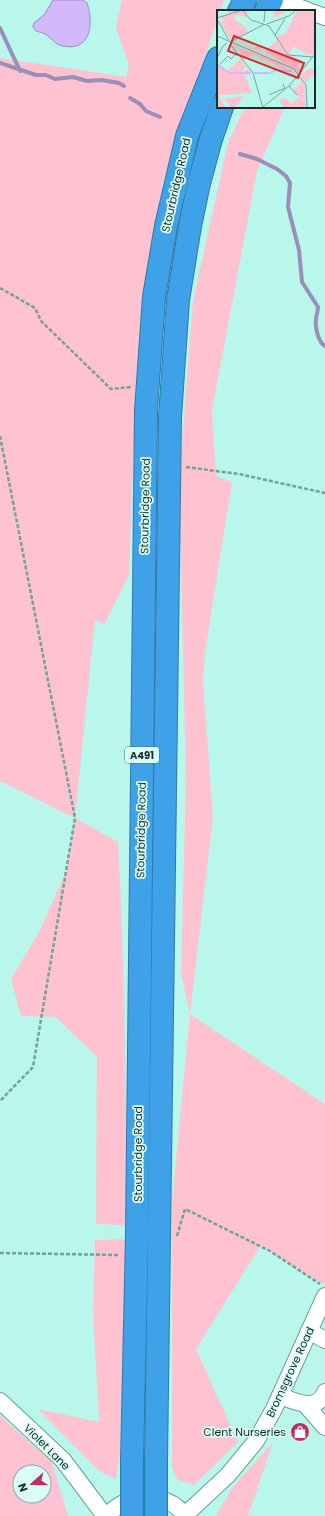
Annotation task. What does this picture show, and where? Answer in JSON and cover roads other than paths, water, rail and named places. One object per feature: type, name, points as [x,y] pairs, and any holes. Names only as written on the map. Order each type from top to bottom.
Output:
[{"type":"highway","points":[[240,10],[245,0]]},
{"type":"highway","points":[[267,10],[272,0]]},
{"type":"highway","name":"Stourbridge Road","points":[[132,1516],[138,1234],[146,410],[154,297],[166,226],[187,136],[217,61]]},
{"type":"highway","name":"Stourbridge Road","points":[[156,1516],[170,417],[178,300],[190,226],[199,183],[211,139],[222,108]]},
{"type":"street","points":[[279,0],[306,10]]},
{"type":"street","points":[[315,13],[325,16]]},
{"type":"street","name":"Bromsgrove Road","points":[[185,1515],[228,1475],[256,1441],[280,1396],[325,1296]]},
{"type":"street","points":[[309,1331],[325,1340]]},
{"type":"street","points":[[280,1396],[305,1404],[317,1403],[323,1397],[325,1392]]},
{"type":"street","name":"Violet Lane","points":[[0,1401],[63,1460],[106,1516]]},
{"type":"street","points":[[305,1404],[325,1427]]},
{"type":"street","points":[[106,1516],[126,1501],[143,1497],[157,1498],[166,1501],[174,1505],[185,1515]]},
{"type":"waterway","points":[[0,28],[20,71]]},
{"type":"waterway","points":[[0,63],[36,75],[46,75],[55,79],[73,77],[87,81],[101,80],[119,83],[124,86]]},
{"type":"waterway","points":[[130,98],[140,104],[146,111],[160,117]]},
{"type":"waterway","points":[[240,154],[257,159],[277,169],[286,176],[290,183],[288,207],[299,250],[302,282],[318,307],[316,318],[317,330],[320,341],[325,346]]},
{"type":"place","name":"Clent Nurseries","points":[[300,1432]]}]
